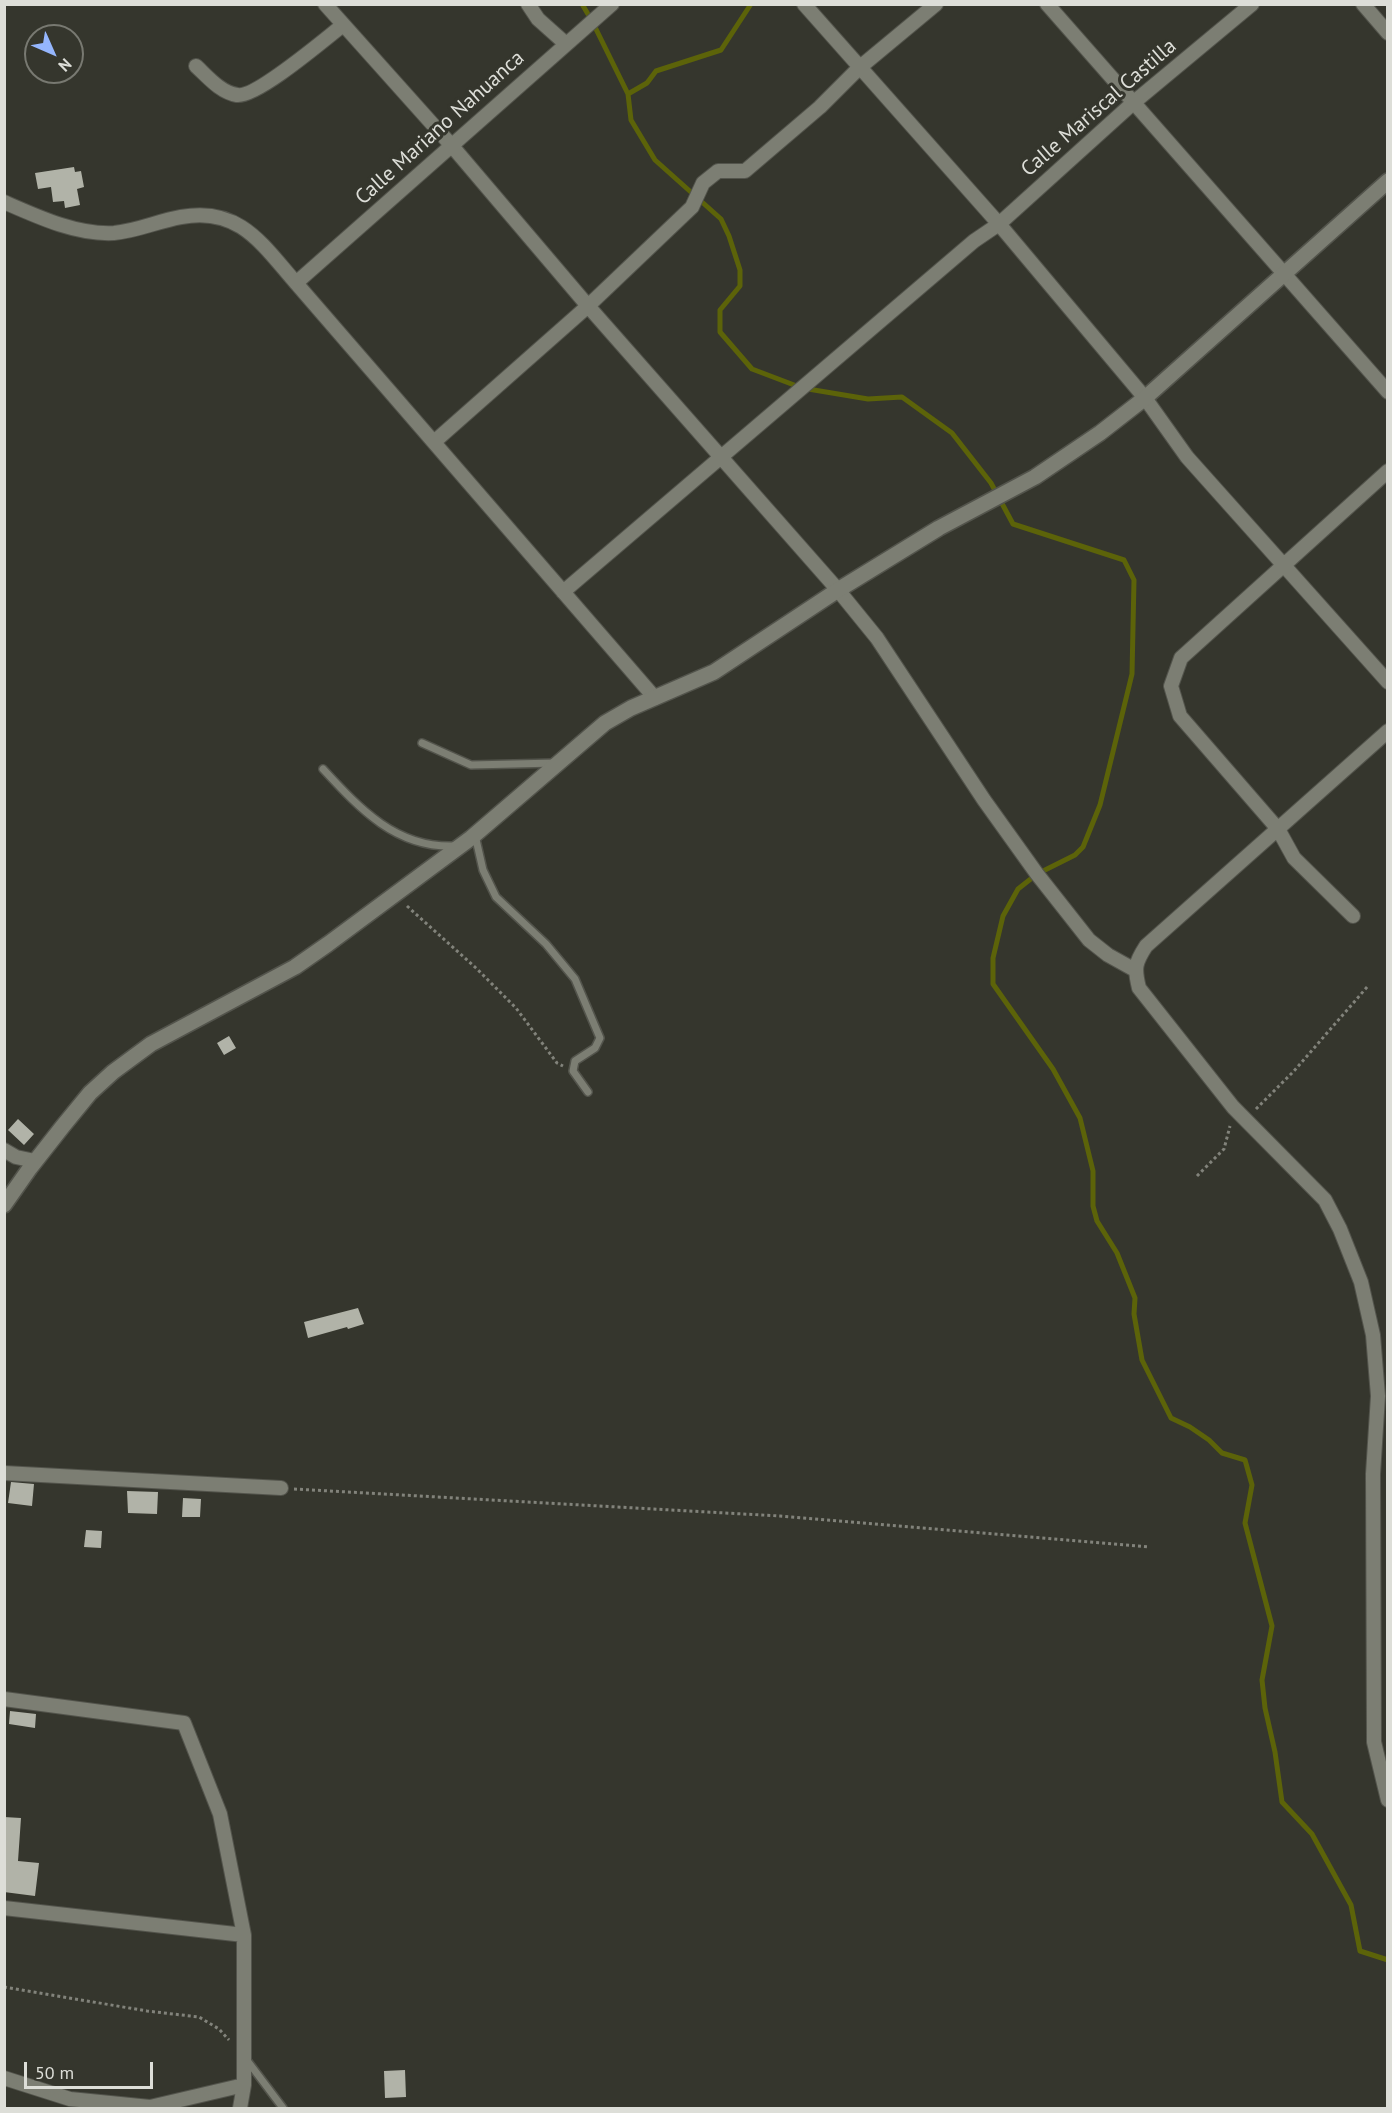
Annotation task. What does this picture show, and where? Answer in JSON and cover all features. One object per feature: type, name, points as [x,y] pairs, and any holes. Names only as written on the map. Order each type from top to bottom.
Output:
[{"type":"street","points":[[325,4],[452,146],[588,306],[838,590],[877,638],[984,800],[1037,874],[1089,940],[1108,955],[1135,970]]},
{"type":"street","points":[[528,4],[538,19],[566,44]]},
{"type":"street","name":"Calle Mariano Nahuanca","points":[[296,283],[612,4]]},
{"type":"street","points":[[804,4],[999,224],[1145,398],[1187,457],[1388,682]]},
{"type":"street","points":[[434,442],[588,306],[692,207],[703,183],[718,171],[745,171],[820,107],[859,68],[936,4]]},
{"type":"street","points":[[1047,4],[1388,392]]},
{"type":"street","name":"Calle Mariscal Castilla","points":[[562,592],[974,241],[999,224],[1133,103],[1252,4]]},
{"type":"street","points":[[1363,4],[1388,33]]},
{"type":"street","points":[[196,66],[218,87],[236,95],[247,95],[272,80],[343,25]]},
{"type":"street","points":[[4,1205],[35,1161],[90,1093],[113,1072],[151,1044],[295,967],[475,835],[605,723],[714,672],[838,590],[939,528],[1035,477],[1100,434],[1145,398],[1282,273],[1388,181]]},
{"type":"street","points":[[4,202],[64,225],[99,232],[125,231],[180,217],[214,215],[243,226],[296,283],[655,698]]},
{"type":"street","points":[[1353,916],[1294,858],[1278,829],[1180,716],[1171,686],[1181,658],[1388,471]]},
{"type":"street","points":[[1388,731],[1146,946],[1138,958],[1135,970],[1140,988],[1233,1107],[1325,1200],[1340,1229],[1361,1282],[1373,1335],[1378,1396],[1373,1473],[1374,1742],[1388,1800]]},
{"type":"street","points":[[4,1150],[16,1157],[35,1161]]},
{"type":"street","points":[[4,1473],[281,1488]]},
{"type":"street","points":[[4,1699],[184,1723],[220,1814],[244,1935],[244,2085],[240,2109]]},
{"type":"street","points":[[4,1908],[244,1935]]},
{"type":"street","points":[[4,2078],[81,2104],[150,2107],[244,2085]]},
{"type":"lane","points":[[422,743],[471,765],[559,762]]},
{"type":"lane","points":[[323,769],[352,800],[379,823],[411,841],[436,847],[460,846]]},
{"type":"lane","points":[[475,835],[483,870],[496,897],[546,944],[575,979],[600,1038],[595,1048],[575,1061],[573,1071],[588,1092]]},
{"type":"lane","points":[[244,2056],[283,2109]]},
{"type":"path","points":[[395,895],[476,968],[516,1008],[556,1063],[573,1071]]},
{"type":"path","points":[[1246,1120],[1294,1071],[1368,986]]},
{"type":"path","points":[[1197,1176],[1224,1149],[1233,1107]]},
{"type":"path","points":[[281,1488],[780,1516],[1149,1547]]},
{"type":"path","points":[[4,1987],[89,2002],[199,2017],[219,2029],[244,2056]]},
{"type":"building","points":[[74,167],[75,172],[81,171],[84,187],[77,189],[80,205],[65,208],[64,201],[53,202],[51,187],[38,189],[35,173]]},
{"type":"building","points":[[229,1036],[236,1048],[224,1055],[217,1043]]},
{"type":"building","points":[[18,1119],[34,1134],[24,1145],[8,1130]]},
{"type":"building","points":[[358,1308],[364,1324],[308,1338],[304,1322]]},
{"type":"building","points":[[11,1482],[34,1484],[32,1506],[8,1503]]},
{"type":"building","points":[[127,1491],[158,1492],[157,1514],[128,1513]]},
{"type":"building","points":[[183,1498],[201,1499],[200,1517],[182,1517]]},
{"type":"building","points":[[86,1530],[102,1531],[101,1548],[84,1547]]},
{"type":"building","points":[[10,1711],[36,1714],[35,1728],[9,1724]]},
{"type":"building","points":[[4,1817],[21,1818],[18,1861],[39,1863],[35,1896],[4,1892]]},
{"type":"building","points":[[405,2070],[406,2097],[385,2098],[384,2071]]},
{"type":"waterway","points":[[582,4],[628,94],[631,120],[655,160],[721,219],[729,236],[740,270],[740,286],[720,310],[720,332],[752,369],[802,388],[868,399],[902,397],[952,433],[991,483],[1013,524],[1124,560],[1134,580],[1132,674],[1100,805],[1083,847],[1075,855],[1037,874],[1018,889],[1003,916],[993,958],[993,984],[1053,1069],[1080,1118],[1093,1171],[1093,1206],[1097,1221],[1117,1253],[1135,1298],[1134,1314],[1142,1360],[1171,1418],[1209,1440],[1222,1453],[1245,1460],[1252,1485],[1245,1523],[1272,1626],[1262,1680],[1282,1802],[1312,1834],[1351,1905],[1360,1951],[1388,1960]]},
{"type":"waterway","points":[[628,94],[647,83],[656,71],[721,50],[751,4]]}]
